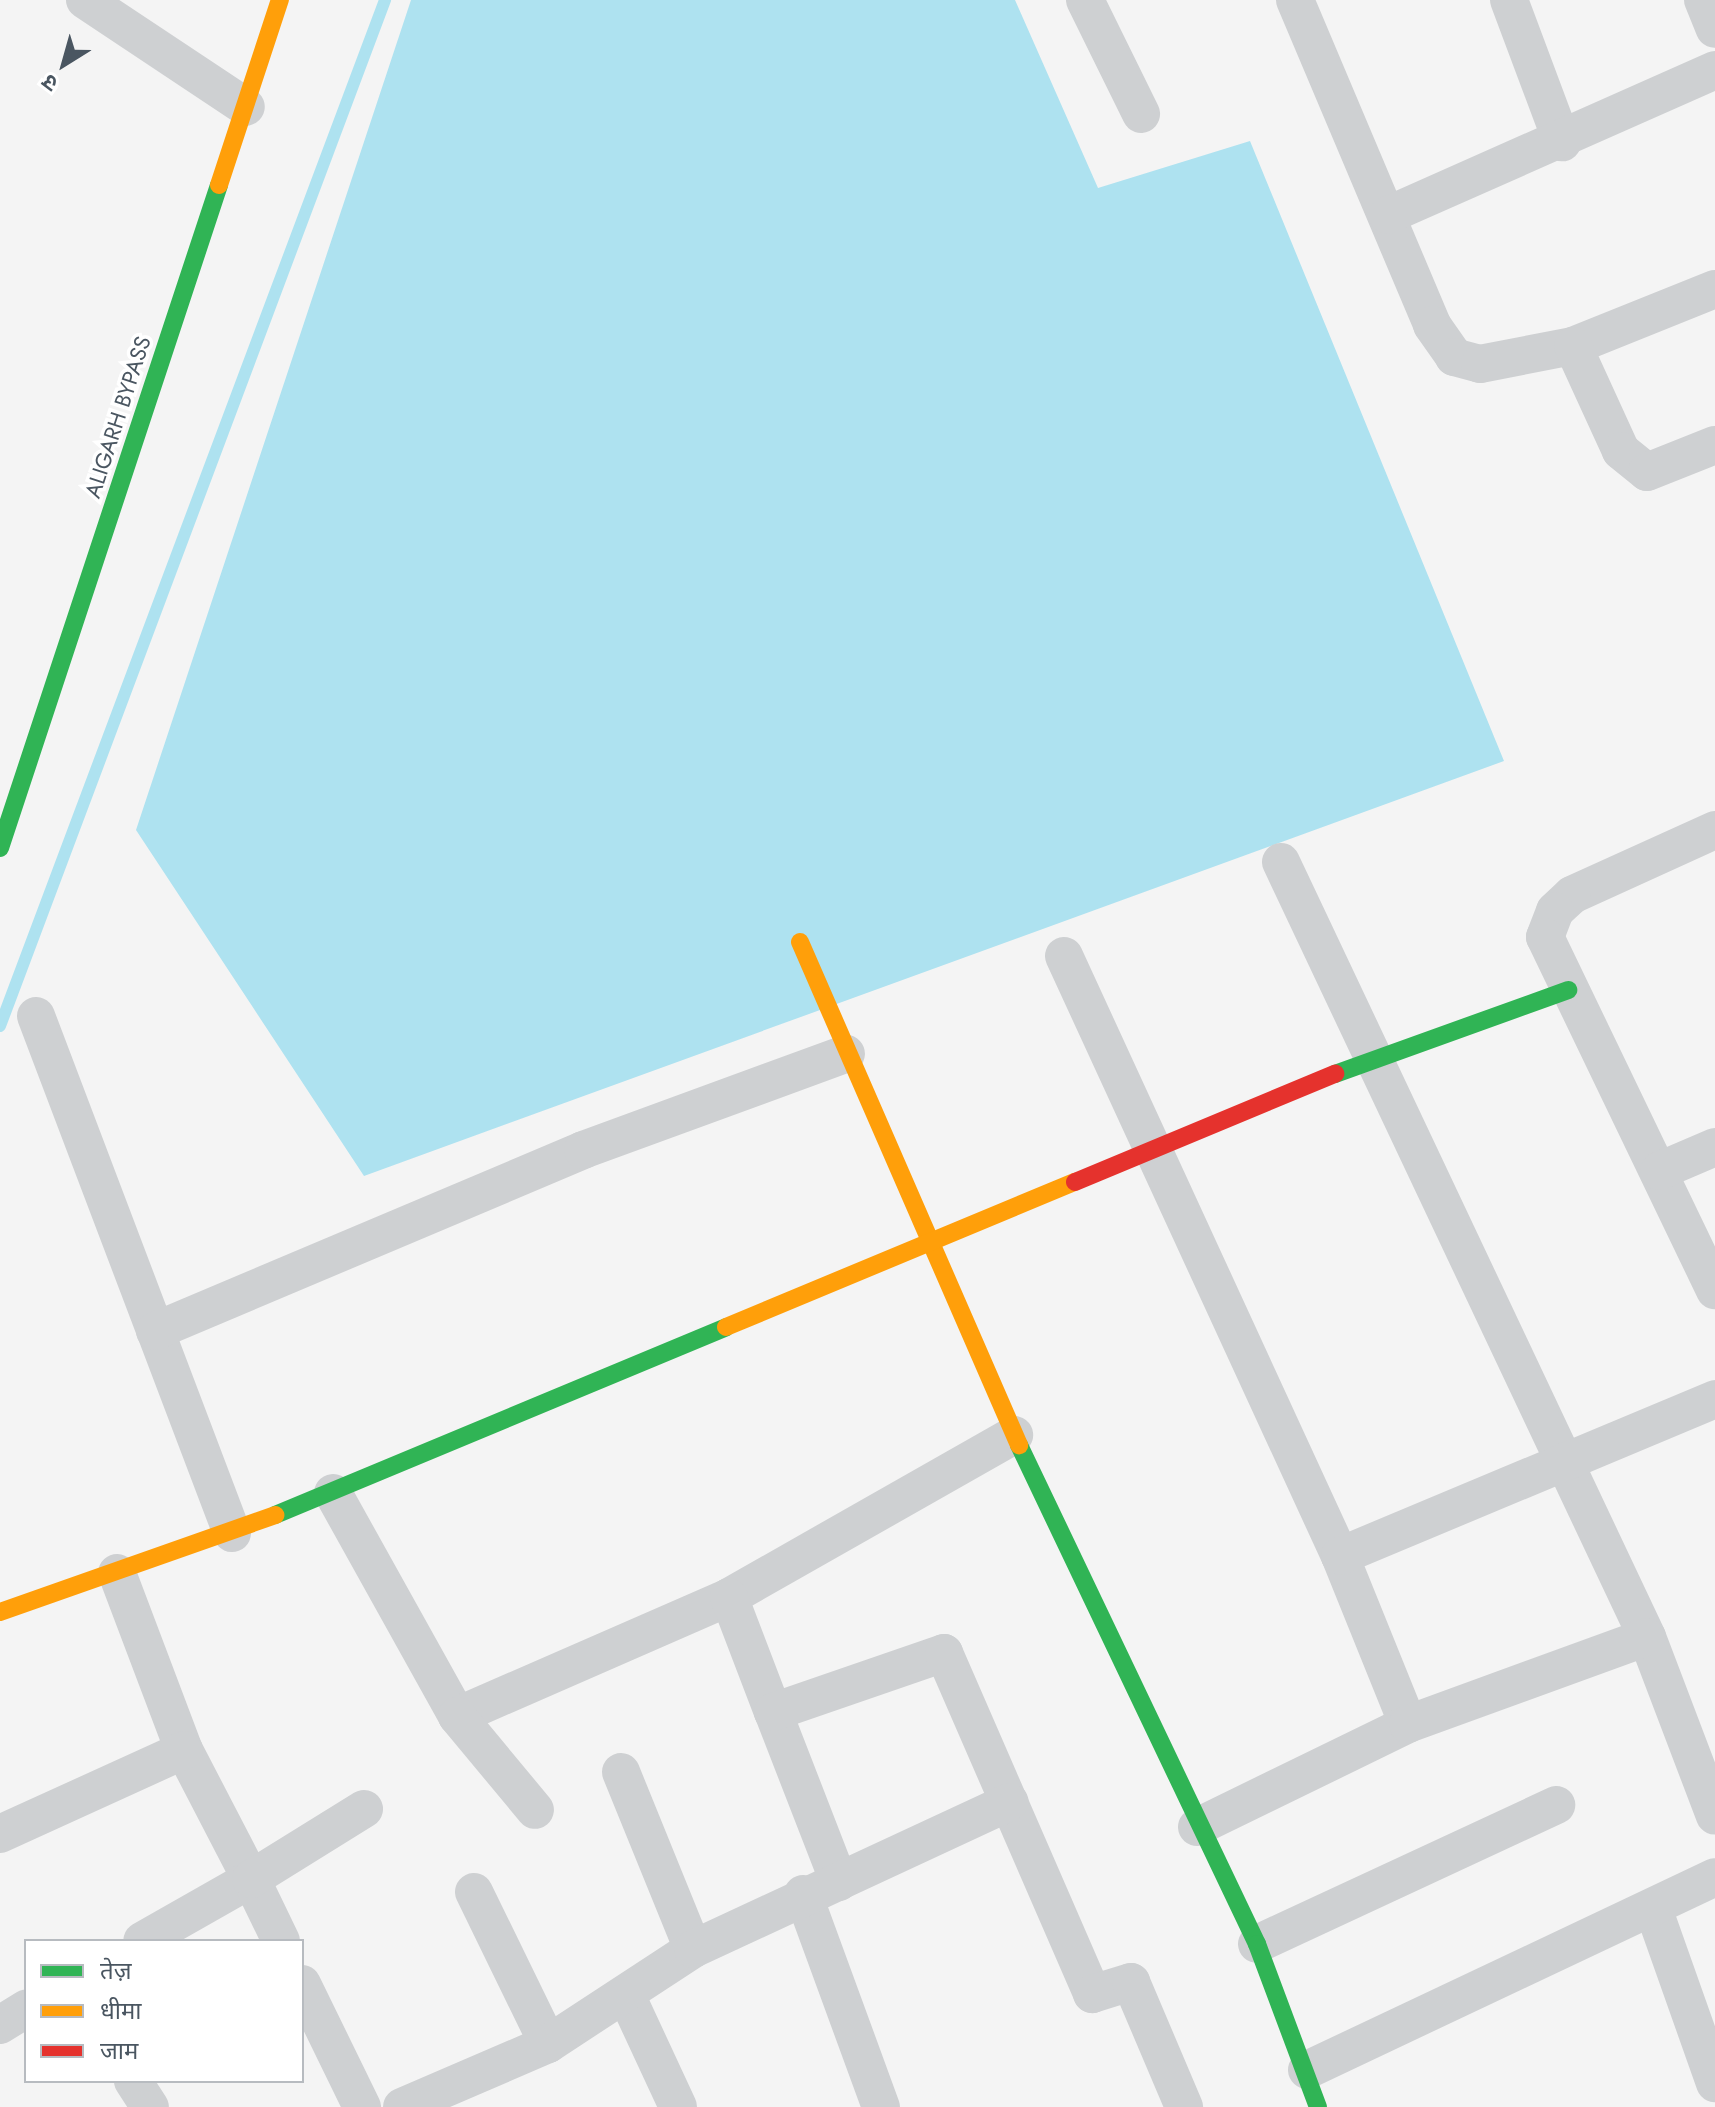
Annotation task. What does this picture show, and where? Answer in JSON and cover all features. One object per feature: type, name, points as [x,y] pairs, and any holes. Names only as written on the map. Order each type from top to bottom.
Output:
[{"type":"main road","name":"ALIGARH BYPASS","points":[[0,848],[280,0]]},
{"type":"main road","points":[[800,942],[846,1054],[934,1241],[1014,1435],[1197,1827],[1257,1944],[1307,2070],[1318,2107]]},
{"type":"main road","points":[[0,1612],[232,1533],[333,1493],[1373,1058],[1568,990]]},
{"type":"street","points":[[85,0],[246,107]]},
{"type":"street","points":[[1085,0],[1141,114]]},
{"type":"street","points":[[1295,0],[1432,325],[1454,357],[1480,364],[1573,346],[1715,289]]},
{"type":"street","points":[[1509,0],[1562,142]]},
{"type":"street","points":[[1703,0],[1715,29]]},
{"type":"street","points":[[1388,215],[1562,142],[1715,70]]},
{"type":"street","points":[[1573,346],[1621,451],[1647,472],[1715,445]]},
{"type":"street","points":[[1715,830],[1572,895],[1555,911],[1545,937],[1715,1290]]},
{"type":"street","points":[[1281,862],[1647,1637],[1715,1816]]},
{"type":"street","points":[[1064,956],[1340,1556],[1408,1724]]},
{"type":"street","points":[[36,1016],[232,1533]]},
{"type":"street","points":[[155,1331],[583,1150],[846,1054]]},
{"type":"street","points":[[1659,1171],[1715,1147]]},
{"type":"street","points":[[1340,1556],[1715,1399]]},
{"type":"street","points":[[457,1716],[729,1597],[1014,1435]]},
{"type":"street","points":[[333,1493],[457,1716],[535,1810]]},
{"type":"street","points":[[117,1573],[184,1750],[280,1939]]},
{"type":"street","points":[[729,1597],[839,1882]]},
{"type":"street","points":[[1197,1827],[1408,1724],[1647,1637]]},
{"type":"street","points":[[773,1712],[944,1653],[1092,1994],[1131,1982],[1184,2107]]},
{"type":"street","points":[[0,1834],[184,1750]]},
{"type":"street","points":[[621,1772],[693,1949]]},
{"type":"street","points":[[402,2107],[548,2044],[627,1997],[693,1949],[803,1894],[839,1882],[1009,1802]]},
{"type":"street","points":[[1257,1944],[1556,1805]]},
{"type":"street","points":[[146,1939],[364,1809]]},
{"type":"street","points":[[1307,2070],[1715,1877]]},
{"type":"street","points":[[474,1892],[548,2044]]},
{"type":"street","points":[[803,1894],[881,2107]]},
{"type":"street","points":[[1653,1908],[1715,2083]]},
{"type":"street","points":[[304,1988],[362,2107]]},
{"type":"street","points":[[627,1997],[678,2107]]},
{"type":"street","points":[[0,2025],[24,2010]]},
{"type":"street","points":[[134,2083],[150,2107]]},
{"type":"water","points":[[411,0],[1015,0],[1098,188],[1250,141],[1504,761],[364,1176],[136,830]]},
{"type":"waterway","points":[[0,1026],[385,0]]},
{"type":"traffic: fast","points":[[0,848],[219,185]]},
{"type":"traffic: fast","points":[[1335,1074],[1568,990]]},
{"type":"traffic: fast","points":[[275,1515],[726,1327]]},
{"type":"traffic: fast","points":[[1019,1445],[1257,1944],[1318,2107]]},
{"type":"traffic: slow","points":[[219,185],[280,0]]},
{"type":"traffic: slow","points":[[800,942],[1019,1445]]},
{"type":"traffic: slow","points":[[726,1327],[1075,1182]]},
{"type":"traffic: slow","points":[[0,1612],[275,1515]]},
{"type":"traffic: jam","points":[[1075,1182],[1335,1074]]}]
